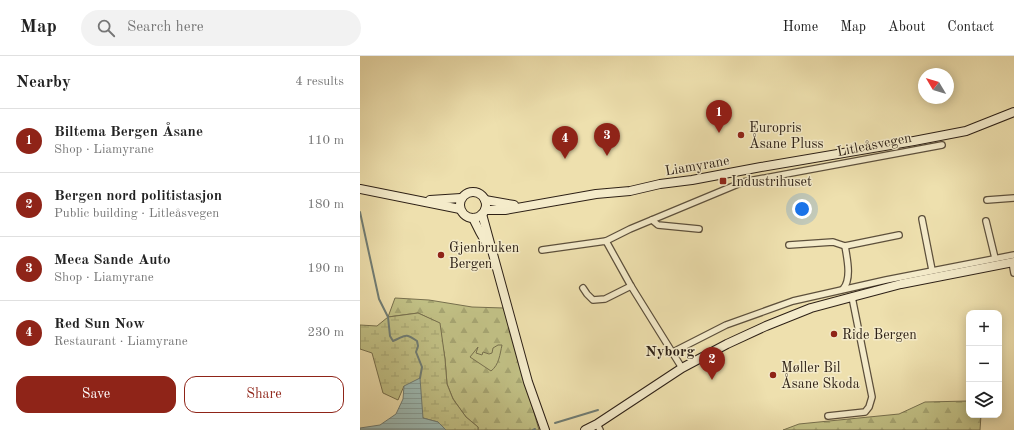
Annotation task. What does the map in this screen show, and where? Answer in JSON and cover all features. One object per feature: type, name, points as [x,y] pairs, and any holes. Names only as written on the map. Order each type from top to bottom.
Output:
[{"type":"main road","name":"Liamyrane","points":[[483,212],[505,210],[596,194],[630,191],[660,184],[692,180],[927,139],[966,131],[1014,112]]},
{"type":"main road","points":[[360,189],[460,209]]},
{"type":"main road","points":[[483,212],[473,218],[465,216],[460,209],[459,204],[461,198],[466,193],[475,192],[481,195],[485,200],[483,212],[492,253],[528,382],[545,430]]},
{"type":"main road","points":[[419,200],[461,198]]},
{"type":"main road","name":"Liamyrane","points":[[485,200],[524,206]]},
{"type":"main road","points":[[473,218],[492,253]]},
{"type":"main road","points":[[585,430],[598,427],[682,368],[727,344],[811,308],[915,281],[1013,259]]},
{"type":"street","name":"Litleåsvegen","points":[[542,250],[606,240],[742,182],[942,145]]},
{"type":"street","points":[[987,200],[1014,198]]},
{"type":"street","points":[[922,219],[932,270]]},
{"type":"street","points":[[652,220],[658,225],[699,229]]},
{"type":"street","points":[[986,221],[996,258]]},
{"type":"street","points":[[789,245],[833,242],[845,246],[899,236]]},
{"type":"street","points":[[606,240],[631,286],[682,368]]},
{"type":"street","points":[[843,289],[846,286],[848,276],[845,246]]},
{"type":"street","points":[[673,352],[726,325],[765,310],[793,301],[843,289],[996,258],[1013,259],[1014,273]]},
{"type":"street","points":[[583,288],[593,300],[605,299],[631,286]]},
{"type":"street","points":[[828,416],[865,412],[869,407],[872,397],[852,297]]},
{"type":"green space","points":[[395,298],[429,300],[472,307],[504,308],[539,430],[478,430],[478,427],[466,417],[453,399],[447,384],[445,359],[439,323],[418,313],[388,317]]},
{"type":"green space","points":[[418,313],[440,323],[447,384],[453,399],[466,417],[478,427],[478,430],[446,430],[438,422],[423,418],[404,386],[398,400],[383,393],[372,353],[360,349],[360,325],[377,326],[388,317]]},
{"type":"green space","points":[[498,345],[502,345],[500,356],[496,366],[491,371],[470,357],[478,347],[476,353],[482,355],[483,352],[489,354],[492,353],[493,348]]},
{"type":"green space","points":[[966,401],[966,418],[981,418],[980,430],[783,430],[799,424],[899,414],[925,402]]},
{"type":"water","points":[[420,378],[423,418],[438,422],[446,430],[360,430],[360,428],[380,425],[396,414],[403,399],[404,386]]},
{"type":"waterway","points":[[360,212],[379,299],[388,317],[390,336],[393,341],[403,336],[410,336],[417,341],[418,346],[416,352],[422,367],[420,378]]},
{"type":"waterway","points":[[555,423],[598,410]]},
{"type":"place","name":"Biltema Bergen Åsane","points":[[719,133]]},
{"type":"place","name":"Europris Åsane Pluss","points":[[741,135]]},
{"type":"place","name":"Meca Sande Auto","points":[[607,156]]},
{"type":"place","name":"Red Sun Now","points":[[565,159]]},
{"type":"place","name":"Industrihuset","points":[[723,181]]},
{"type":"place","name":"Gjenbruken Bergen","points":[[441,255]]},
{"type":"place","name":"Ride Bergen","points":[[834,334]]},
{"type":"place","name":"Møller Bil Åsane Skoda","points":[[773,375]]},
{"type":"place","name":"Bergen nord politistasjon","points":[[712,380]]},
{"type":"district","name":"Nyborg","points":[[670,351]]}]
